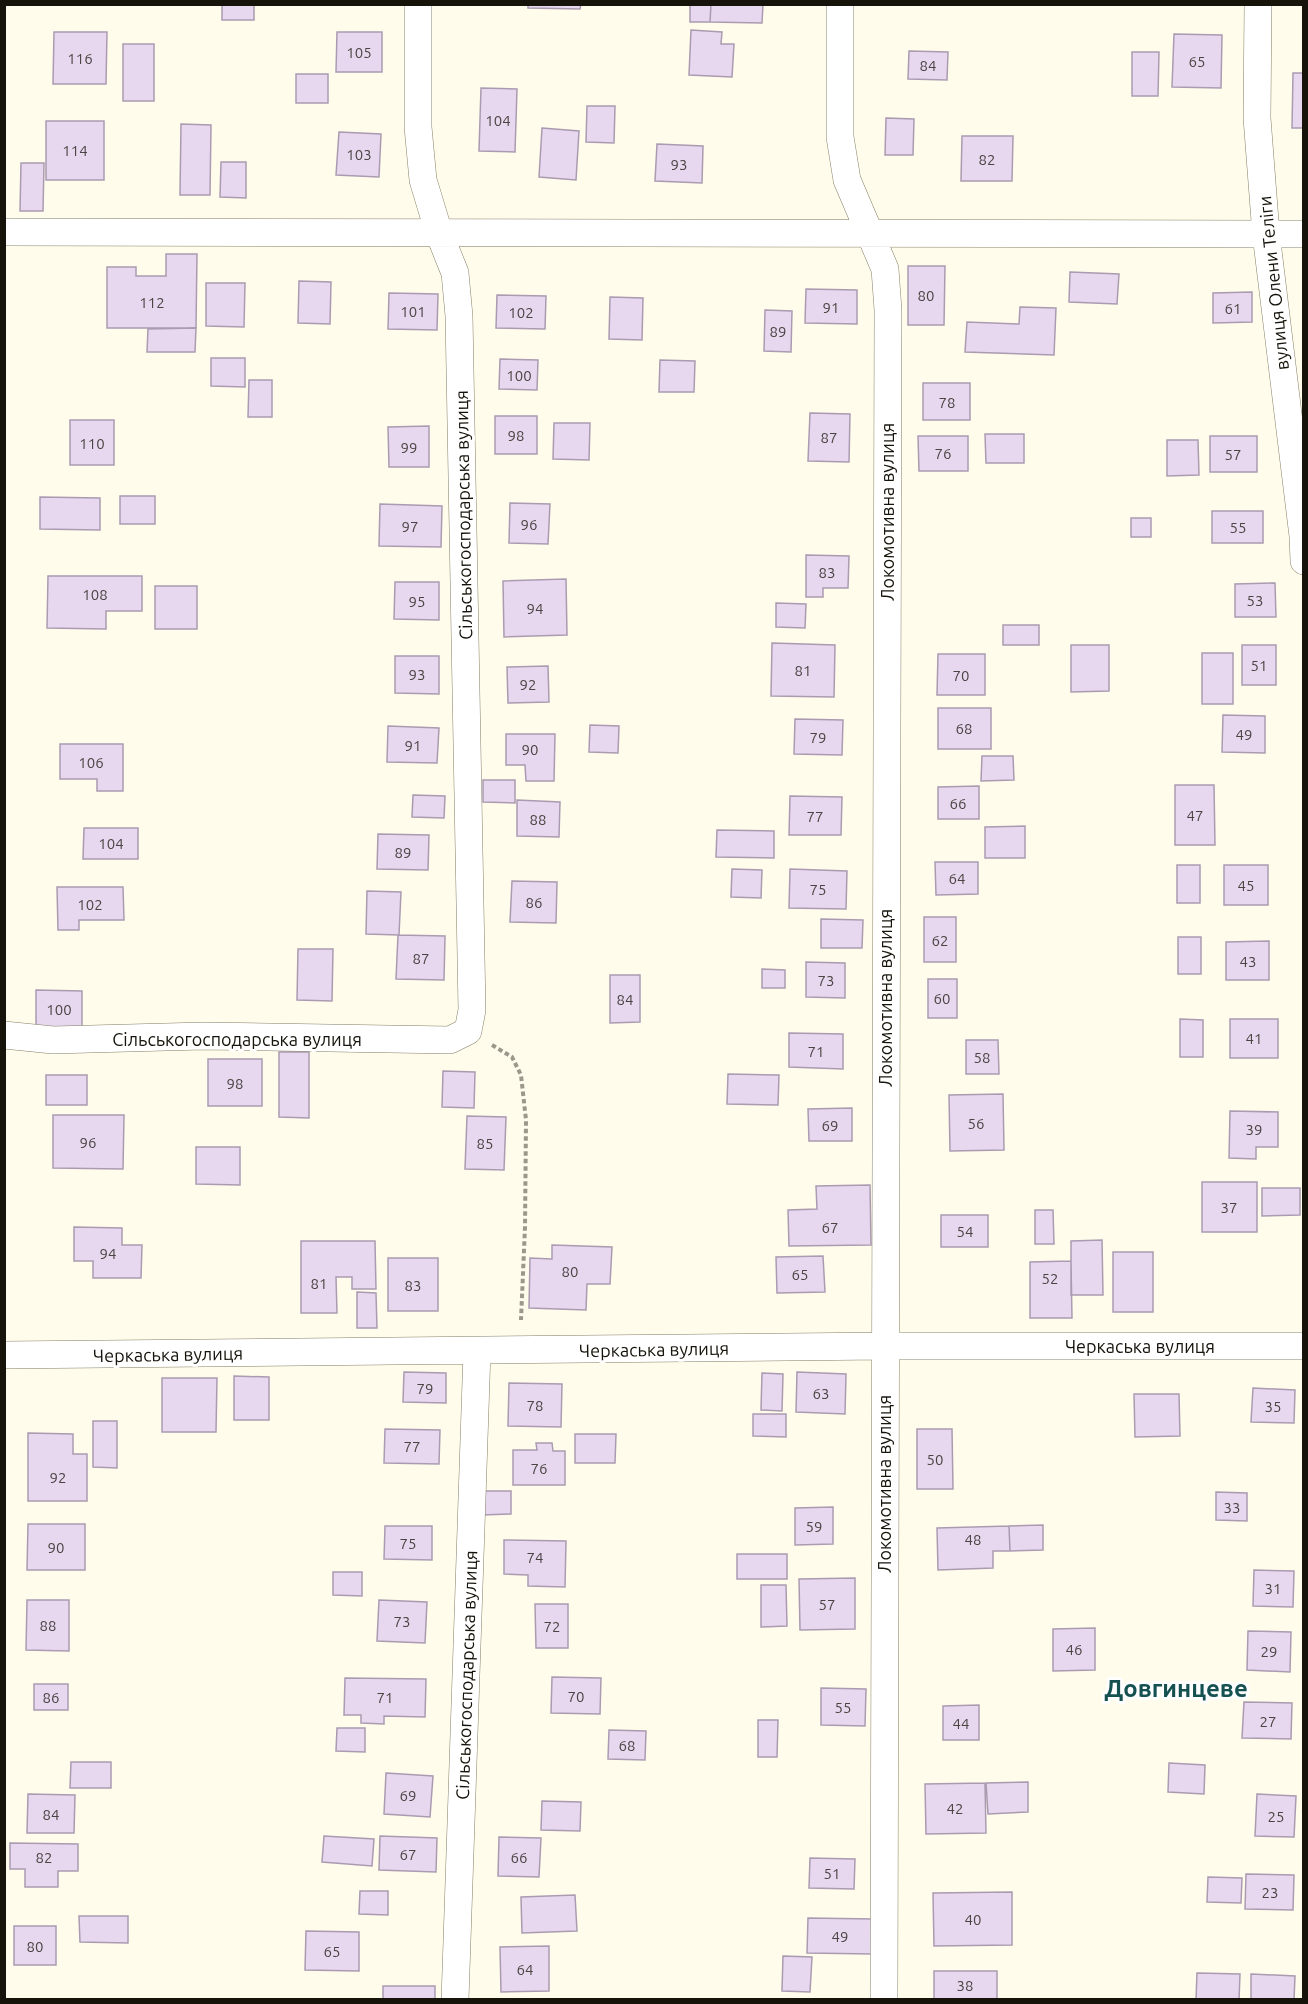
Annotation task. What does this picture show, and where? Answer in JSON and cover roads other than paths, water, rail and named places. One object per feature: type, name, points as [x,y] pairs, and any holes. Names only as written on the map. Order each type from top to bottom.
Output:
[{"type":"street","name":"Сільськогосподарська вулиця","points":[[4,1035],[53,1040],[203,1036],[450,1041],[468,1031],[472,1010],[459,316],[455,273],[439,233],[423,180],[418,127],[418,4]]},
{"type":"street","name":"Локомотивна вулиця","points":[[840,4],[840,137],[847,180],[885,269],[888,310],[884,2000]]},
{"type":"street","name":"вулиця Олени Теліги","points":[[1258,4],[1257,118],[1266,234],[1303,536],[1304,561]]},
{"type":"street","points":[[4,232],[1304,234]]},
{"type":"street","name":"Черкаська вулиця","points":[[4,1355],[884,1346],[1304,1346]]},
{"type":"street","name":"Сільськогосподарська вулиця","points":[[455,2000],[477,1351]]},
{"type":"district","name":"Довгинцеве","points":[[1176,1688]]}]
